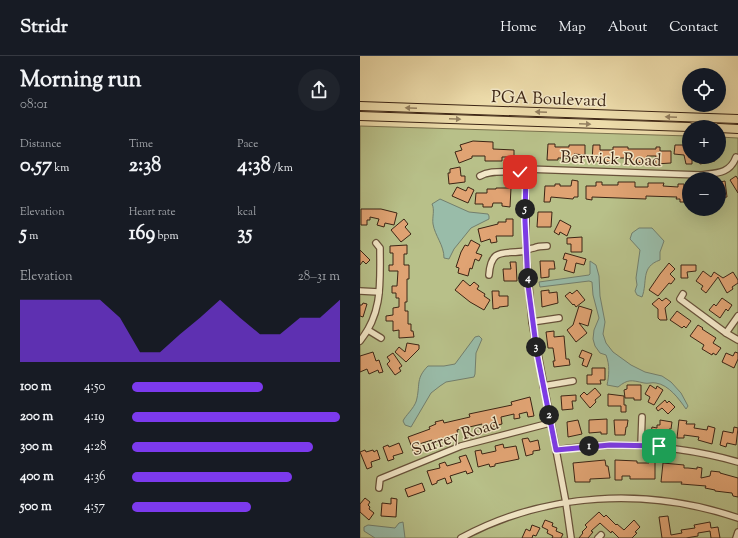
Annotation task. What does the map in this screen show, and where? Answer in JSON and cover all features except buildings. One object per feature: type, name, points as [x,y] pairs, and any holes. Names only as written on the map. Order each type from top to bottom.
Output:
[{"type":"main road","name":"PGA Boulevard","points":[[360,106],[738,119]]},
{"type":"main road","name":"PGA Boulevard","points":[[360,116],[682,127]]},
{"type":"main road","points":[[726,128],[738,129]]},
{"type":"street","name":"Berwick Road","points":[[480,176],[487,172],[514,172],[526,169],[700,175],[712,174],[729,169],[734,164],[736,158]]},
{"type":"street","points":[[526,169],[526,251],[532,322],[566,503],[571,538]]},
{"type":"street","points":[[360,341],[368,330],[376,312],[379,292],[380,248],[376,243]]},
{"type":"street","points":[[489,275],[492,262],[499,254],[505,252],[526,251],[536,247],[547,246]]},
{"type":"street","points":[[360,291],[379,292]]},
{"type":"street","points":[[683,294],[680,298],[726,333],[738,340]]},
{"type":"street","points":[[726,333],[738,316]]},
{"type":"street","points":[[532,322],[559,318]]},
{"type":"street","points":[[368,330],[381,338]]},
{"type":"street","points":[[543,386],[572,381]]},
{"type":"street","points":[[641,445],[642,417]]},
{"type":"street","name":"Surrey Road","points":[[379,488],[380,479],[448,450],[550,423]]},
{"type":"street","points":[[556,450],[589,446],[641,445],[693,451],[738,462]]},
{"type":"street","points":[[461,538],[511,516],[543,507],[614,498],[652,499],[686,504],[738,518]]},
{"type":"street","points":[[736,538],[738,532]]},
{"type":"green space","points":[[360,126],[682,136],[682,164],[726,164],[726,137],[738,138],[738,538],[360,538]]},
{"type":"shaded area","points":[[440,199],[469,212],[488,214],[489,216],[489,219],[471,228],[454,249],[449,259],[444,258],[443,249],[433,224],[432,204]]},
{"type":"shaded area","points":[[639,228],[652,228],[664,241],[660,252],[660,260],[654,263],[647,271],[642,297],[637,295],[635,291],[637,285],[636,278],[640,250],[630,239],[632,233]]},
{"type":"shaded area","points":[[590,261],[596,265],[599,276],[600,296],[605,322],[603,334],[606,343],[613,352],[631,365],[645,372],[662,376],[671,382],[681,393],[688,406],[686,409],[669,389],[661,384],[630,381],[618,387],[607,385],[609,370],[606,355],[600,353],[595,346],[593,339],[594,330],[599,318],[593,295],[592,282],[589,281],[540,287],[539,282],[589,275]]},
{"type":"shaded area","points":[[479,336],[482,339],[476,353],[474,377],[446,382],[440,386],[431,393],[411,427],[405,425],[403,421],[414,407],[418,393],[419,381],[424,370],[428,366],[455,364],[475,337]]},
{"type":"shaded area","points":[[403,522],[405,538],[375,538],[364,531],[364,527],[368,525],[395,528],[399,523]]},
{"type":"route","points":[[520,172],[526,169],[526,251],[532,322],[556,450],[610,445],[659,446]]}]
